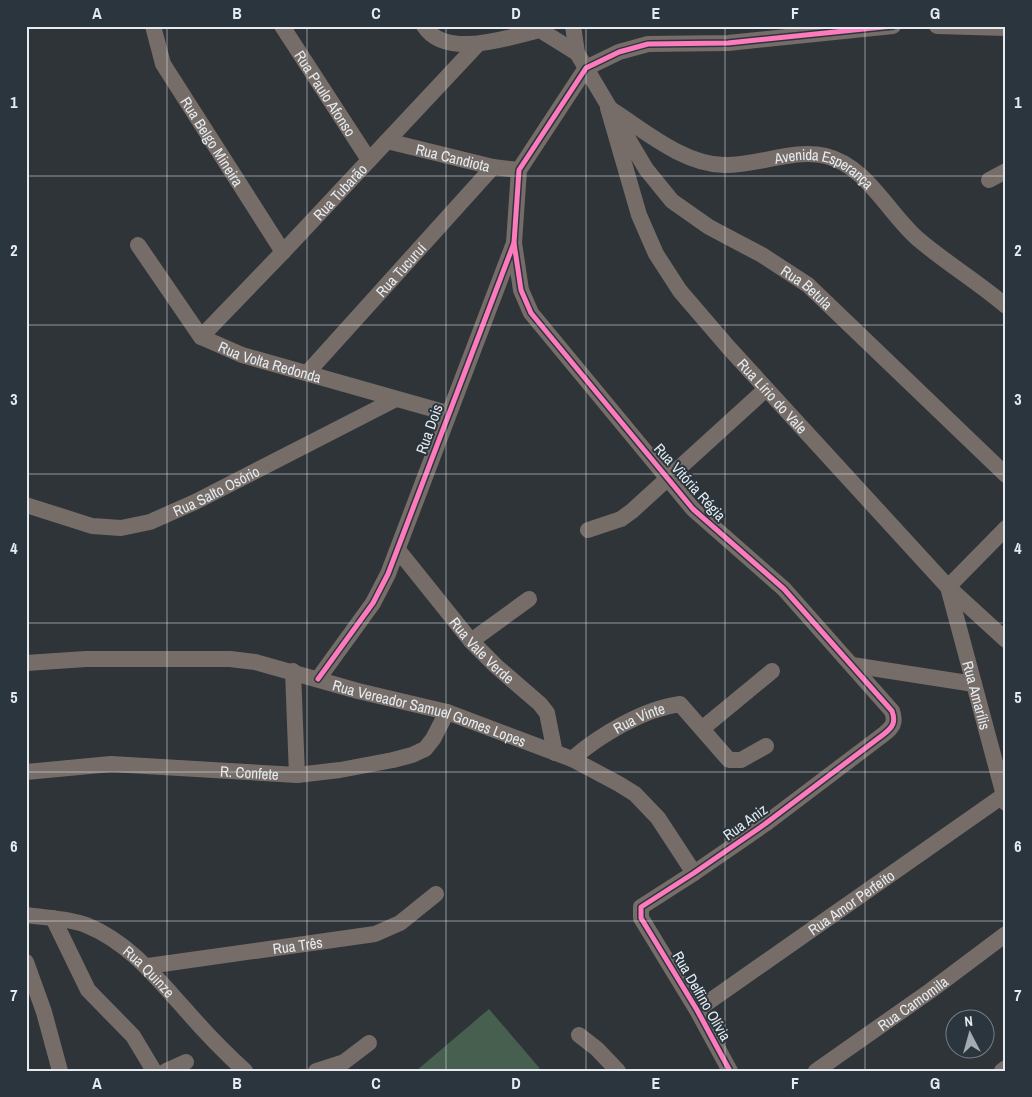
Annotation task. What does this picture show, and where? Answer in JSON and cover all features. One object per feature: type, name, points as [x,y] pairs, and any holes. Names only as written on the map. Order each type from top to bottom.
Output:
[{"type":"street","name":"Rua Belgo Mineira","points":[[153,26],[163,64],[283,252]]},
{"type":"street","name":"Rua Paulo Afonso","points":[[282,26],[369,160]]},
{"type":"street","points":[[424,26],[435,38],[445,42],[478,44],[543,28],[577,54],[608,108]]},
{"type":"street","points":[[573,26],[577,54]]},
{"type":"street","points":[[519,170],[586,68],[619,52],[648,44],[728,43],[893,26]]},
{"type":"street","points":[[937,26],[1006,28]]},
{"type":"street","name":"Rua Tubarão","points":[[201,337],[478,44]]},
{"type":"street","name":"Avenida Esperança","points":[[608,108],[684,154],[703,161],[724,165],[803,154],[826,156],[840,161],[872,188],[916,238],[1006,306]]},
{"type":"street","name":"Rua Lírio do Vale","points":[[608,108],[638,215],[656,254],[669,276],[693,308],[948,587],[1006,640]]},
{"type":"street","name":"Rua Betula","points":[[608,108],[646,169],[672,200],[698,220],[762,255],[808,285],[1006,475]]},
{"type":"street","name":"Rua Candiota","points":[[387,141],[493,167],[519,170]]},
{"type":"street","name":"Rua Tucuruí","points":[[308,372],[493,167]]},
{"type":"street","name":"Rua Dois","points":[[318,679],[373,602],[398,550],[448,413],[514,243],[519,170]]},
{"type":"street","points":[[989,180],[1006,171]]},
{"type":"street","name":"Rua Vitória Régia","points":[[514,243],[521,290],[526,306],[702,518],[784,589],[892,711],[895,720],[892,728],[884,734]]},
{"type":"street","name":"Rua Volta Redonda","points":[[138,245],[201,337],[230,351],[448,413]]},
{"type":"street","points":[[588,530],[612,523],[627,516],[766,389]]},
{"type":"street","name":"Rua Salto Osório","points":[[26,505],[92,526],[121,528],[150,522],[195,502],[396,399]]},
{"type":"street","points":[[948,587],[1006,528]]},
{"type":"street","name":"Rua Vale Verde","points":[[398,550],[470,641],[540,704],[547,713],[555,753]]},
{"type":"street","name":"Rua Amarílis","points":[[948,587],[974,684],[1001,771],[1005,799]]},
{"type":"street","points":[[470,641],[529,599]]},
{"type":"street","name":"Rua Vereador Samuel Gomes Lopes","points":[[26,664],[86,659],[230,659],[255,662],[293,671],[447,712],[572,760],[619,784],[647,806],[669,832],[694,874]]},
{"type":"street","points":[[852,665],[974,684]]},
{"type":"street","points":[[293,671],[297,775]]},
{"type":"street","points":[[703,728],[772,671]]},
{"type":"street","name":"Rua Vinte","points":[[572,760],[599,737],[614,729],[677,704],[683,705],[727,758],[732,761],[746,758],[766,746]]},
{"type":"street","name":"R. Confete","points":[[26,772],[111,764],[297,775],[340,770],[412,756],[424,749],[433,739],[447,712]]},
{"type":"street","name":"Rua Aniz","points":[[651,935],[641,918],[642,907],[694,874],[884,734]]},
{"type":"street","name":"Rua Amor Perfeito","points":[[697,1010],[1005,799]]},
{"type":"street","name":"Rua Três","points":[[148,966],[374,934],[400,924],[436,894]]},
{"type":"street","name":"Rua Quinze","points":[[26,915],[74,922],[97,930],[148,966],[212,1039],[245,1071]]},
{"type":"street","points":[[53,918],[88,990],[133,1036],[154,1071]]},
{"type":"street","name":"Rua Camomila","points":[[816,1071],[930,991],[1006,934]]},
{"type":"street","name":"Rua Delfino Olívia","points":[[651,935],[697,1010],[730,1071]]},
{"type":"street","points":[[26,962],[44,1012],[60,1071]]},
{"type":"street","points":[[579,1035],[614,1066]]},
{"type":"street","points":[[316,1071],[344,1062],[369,1043]]},
{"type":"street","points":[[166,1071],[186,1062]]},
{"type":"street","points":[[1002,1071],[1006,1068]]},
{"type":"green space","points":[[489,1009],[542,1071],[416,1071]]},
{"type":"cycle path","points":[[318,679],[373,603],[388,574],[514,243],[519,170],[586,68],[619,52],[648,44],[728,43],[893,26]]},
{"type":"cycle path","points":[[514,243],[521,290],[531,313],[693,509],[784,589],[892,711],[894,718],[890,729],[884,734],[765,824],[641,907],[641,918],[697,1010],[730,1071]]}]
